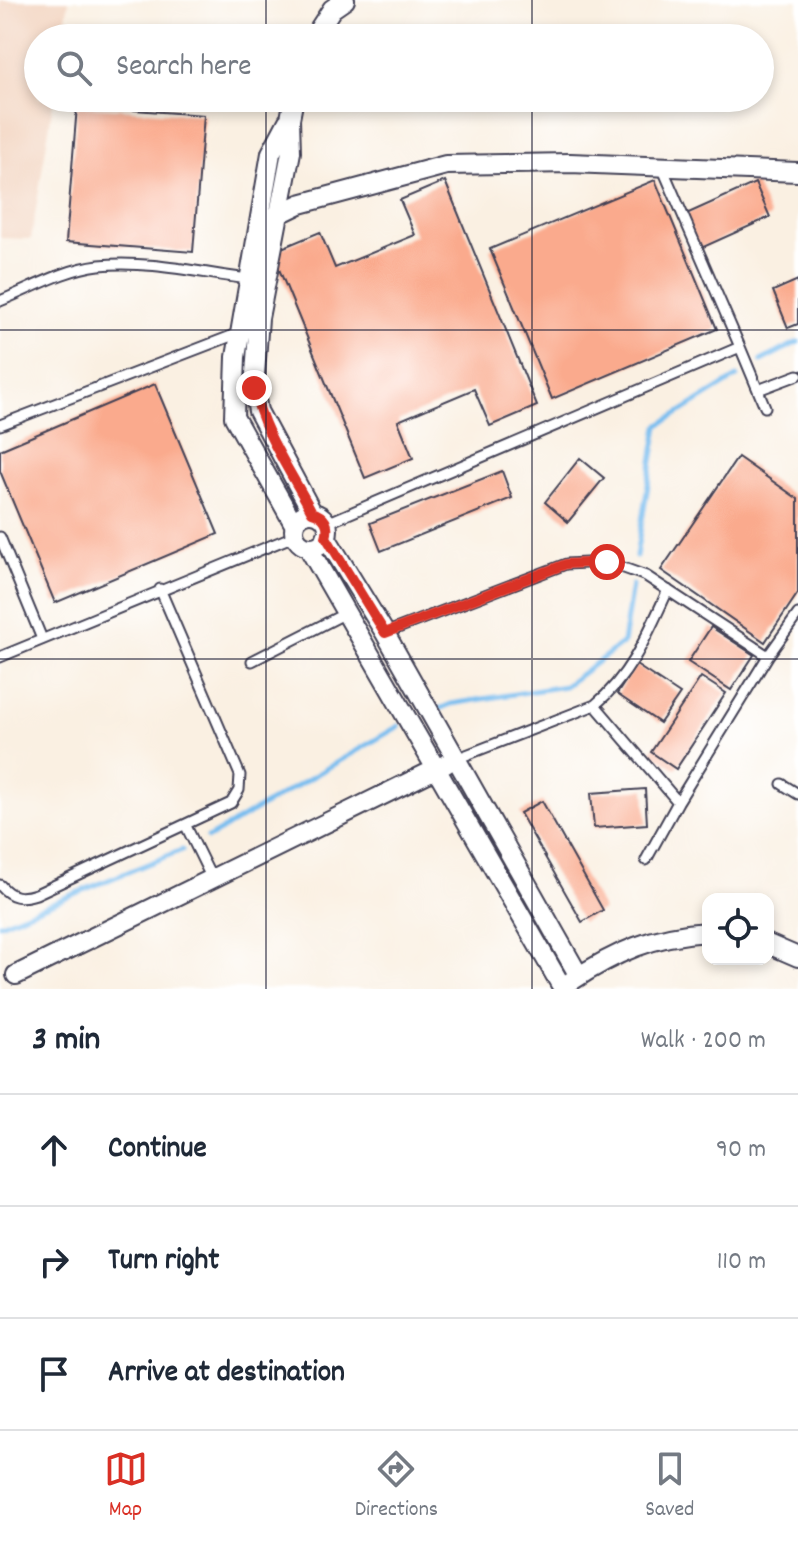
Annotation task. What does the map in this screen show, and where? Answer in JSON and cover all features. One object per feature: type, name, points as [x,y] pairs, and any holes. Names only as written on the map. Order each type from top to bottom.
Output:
[{"type":"street","points":[[322,24],[332,9],[345,0]]},
{"type":"street","points":[[291,112],[291,152],[259,318],[254,388],[258,411],[579,976]]},
{"type":"street","points":[[290,119],[271,153],[239,333],[234,417],[299,536],[561,988],[625,950],[662,936],[702,933]]},
{"type":"street","points":[[259,224],[300,204],[446,165],[570,163],[798,172]]},
{"type":"street","points":[[299,536],[301,515],[322,524]]},
{"type":"street","points":[[299,536],[316,547],[322,524]]},
{"type":"street","points":[[16,975],[456,760]]},
{"type":"street","points":[[774,947],[798,957]]},
{"type":"lane","points":[[661,166],[765,407]]},
{"type":"lane","points":[[0,301],[73,271],[100,265],[146,266],[248,279]]},
{"type":"lane","points":[[0,425],[239,333]]},
{"type":"lane","points":[[322,524],[740,347]]},
{"type":"lane","points":[[758,390],[798,375]]},
{"type":"lane","points":[[0,657],[160,589],[299,536]]},
{"type":"lane","points":[[0,537],[42,639]]},
{"type":"lane","points":[[385,633],[566,564],[607,562],[646,576],[768,656]]},
{"type":"lane","points":[[0,885],[15,897],[24,898],[186,826],[231,803],[239,790],[240,775],[160,589]]},
{"type":"lane","points":[[456,760],[595,705],[624,677],[668,590]]},
{"type":"lane","points":[[252,661],[346,613]]},
{"type":"lane","points":[[646,860],[768,656],[798,614]]},
{"type":"lane","points":[[595,705],[678,802]]},
{"type":"lane","points":[[782,784],[798,794]]},
{"type":"lane","points":[[186,826],[212,879]]},
{"type":"shaded area","points":[[0,0],[69,0],[65,24],[24,24],[24,112],[52,112],[31,239],[0,238]]},
{"type":"building","points":[[77,112],[204,115],[193,252],[66,242]]},
{"type":"building","points":[[655,180],[717,329],[552,399],[490,249]]},
{"type":"building","points":[[445,181],[537,406],[490,426],[474,389],[398,421],[413,458],[365,478],[272,252],[320,232],[335,268],[415,235],[400,200]]},
{"type":"building","points":[[755,183],[770,217],[699,249],[684,215]]},
{"type":"building","points":[[798,280],[798,324],[788,328],[773,291]]},
{"type":"building","points":[[155,384],[218,534],[55,603],[0,471],[0,450]]},
{"type":"building","points":[[738,457],[798,499],[798,593],[765,642],[661,570]]},
{"type":"building","points":[[580,458],[604,478],[568,522],[545,502]]},
{"type":"building","points":[[502,471],[512,498],[381,551],[370,523]]},
{"type":"building","points":[[711,627],[754,655],[731,690],[688,662]]},
{"type":"building","points":[[636,665],[680,694],[660,723],[617,694]]},
{"type":"building","points":[[701,677],[726,693],[676,769],[651,752]]},
{"type":"building","points":[[645,789],[647,824],[594,828],[591,793]]},
{"type":"building","points":[[542,801],[603,910],[582,922],[520,813]]},
{"type":"waterway","points":[[761,361],[798,342]]},
{"type":"waterway","points":[[636,556],[658,426],[737,377]]},
{"type":"waterway","points":[[439,709],[451,704],[565,686],[623,643],[632,585]]},
{"type":"waterway","points":[[208,838],[399,726]]},
{"type":"waterway","points":[[0,924],[182,850]]},
{"type":"route","points":[[254,388],[258,411],[312,512],[324,518],[328,530],[326,537],[385,633],[566,564],[607,562]]}]
